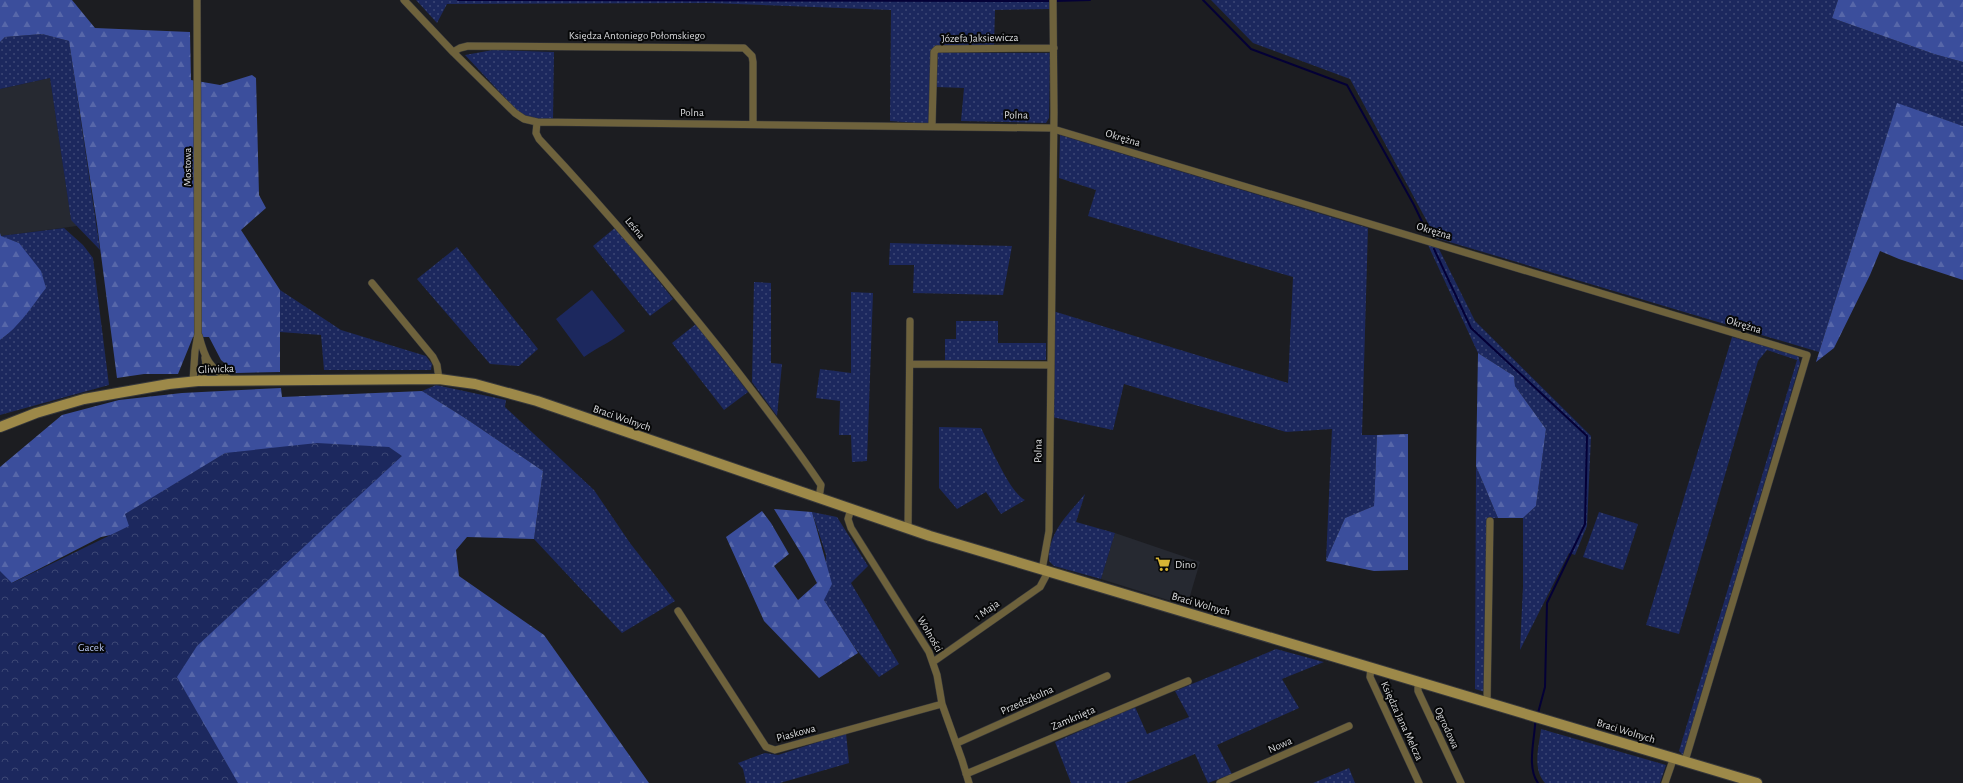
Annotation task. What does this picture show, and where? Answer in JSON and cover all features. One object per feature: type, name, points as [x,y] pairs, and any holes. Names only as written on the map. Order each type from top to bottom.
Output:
[{"type":"main road","name":"Gliwicka","points":[[0,427],[36,413],[84,399],[196,381],[286,381],[401,378],[439,379]]},
{"type":"main road","name":"Braci Wolnych","points":[[439,379],[475,384],[525,397],[908,529],[1757,783]]},
{"type":"street","name":"Mostowa","points":[[196,381],[195,351],[198,334],[197,0]]},
{"type":"street","points":[[404,0],[453,52],[517,114],[527,120],[537,122]]},
{"type":"street","points":[[1054,2],[1054,129]]},
{"type":"street","name":"Księdza Antoniego Połomskiego","points":[[453,52],[468,46],[744,48],[752,56],[753,62],[753,124]]},
{"type":"street","name":"Józefa Jaksiewicza","points":[[932,126],[934,52],[937,49],[1054,48]]},
{"type":"street","name":"Polna","points":[[537,122],[1038,127],[1054,129],[1049,531],[1045,571]]},
{"type":"street","name":"Leśna","points":[[537,122],[536,133],[539,139],[628,237],[773,417],[821,485],[819,498]]},
{"type":"street","name":"Okrężna","points":[[1054,129],[1806,355],[1685,761]]},
{"type":"street","points":[[372,283],[433,357],[437,365],[439,379]]},
{"type":"street","points":[[908,529],[910,321]]},
{"type":"street","name":"Mostowa","points":[[196,381],[203,376],[206,366],[198,334]]},
{"type":"street","name":"Mostowa","points":[[205,358],[211,367],[232,380]]},
{"type":"street","points":[[910,364],[1050,365]]},
{"type":"street","name":"Wolności","points":[[851,509],[848,519],[851,528],[925,645],[933,662],[942,704],[957,743],[969,783]]},
{"type":"street","points":[[1487,702],[1490,521]]},
{"type":"street","name":"1 Maja","points":[[933,662],[1040,586],[1045,571]]},
{"type":"street","name":"Piaskowa","points":[[678,610],[766,746],[770,749],[775,750],[942,704]]},
{"type":"street","name":"Księdza Jana Melcza","points":[[1371,667],[1370,677],[1419,783]]},
{"type":"street","name":"Przedszkolna","points":[[957,743],[1107,676]]},
{"type":"street","name":"Zamknięta","points":[[966,774],[1188,681]]},
{"type":"street","name":"Ogrodowa","points":[[1418,681],[1418,691],[1461,783]]},
{"type":"street","name":"Nowa","points":[[1220,783],[1350,726]]},
{"type":"street","points":[[1665,783],[1674,758]]},
{"type":"shaded area","points":[[50,78],[71,219],[77,226],[0,236],[0,89]]},
{"type":"shaded area","points":[[1115,533],[1200,562],[1187,606],[1101,579]]},
{"type":"green space","points":[[0,0],[72,0],[95,28],[190,32],[191,80],[220,85],[252,75],[256,78],[259,195],[266,208],[241,230],[280,290],[280,372],[236,373],[221,360],[209,337],[193,337],[178,374],[144,374],[117,378],[97,224],[69,41],[42,34],[5,37],[0,42]]},
{"type":"green space","points":[[416,0],[1050,0],[1050,9],[995,10],[994,46],[936,46],[930,124],[890,121],[891,10],[709,3],[447,4],[437,23]]},
{"type":"green space","points":[[1211,0],[1838,0],[1832,18],[1934,54],[1963,62],[1963,126],[1897,104],[1819,352],[1436,238],[1350,79],[1253,43]]},
{"type":"green space","points":[[1838,0],[1963,0],[1963,62],[1934,54],[1832,18]]},
{"type":"green space","points":[[42,34],[69,41],[100,250],[71,220],[50,78],[0,89],[0,42],[5,37]]},
{"type":"green space","points":[[493,50],[554,52],[553,120],[526,120],[465,55]]},
{"type":"green space","points":[[938,53],[1050,53],[1049,118],[1046,123],[961,121],[964,88],[936,87]]},
{"type":"green space","points":[[1897,103],[1963,126],[1963,280],[1899,259],[1880,251],[1870,275],[1834,348],[1816,362]]},
{"type":"green space","points":[[1060,135],[1368,228],[1362,435],[1377,435],[1374,506],[1345,518],[1326,561],[1332,429],[1286,432],[1124,384],[1113,430],[1052,417],[1053,311],[1288,383],[1293,277],[1088,216],[1096,190],[1059,178]]},
{"type":"green space","points":[[616,227],[673,299],[650,316],[593,246]]},
{"type":"green space","points":[[64,228],[83,245],[93,258],[109,385],[0,415],[0,340],[8,334],[19,243],[0,236]]},
{"type":"green space","points":[[0,233],[1,236],[19,243],[41,271],[46,288],[19,323],[0,340]]},
{"type":"green space","points":[[890,243],[1012,246],[1003,295],[913,293],[914,265],[889,265]]},
{"type":"green space","points":[[1428,245],[1438,247],[1475,321],[1591,436],[1587,526],[1575,555],[1569,553],[1520,650],[1523,587],[1523,518],[1536,506],[1546,429],[1515,386],[1514,376],[1478,353]]},
{"type":"green space","points":[[457,247],[538,349],[519,366],[490,364],[417,279]]},
{"type":"green space","points":[[754,282],[771,283],[771,363],[782,364],[777,416],[752,382]]},
{"type":"green space","points":[[280,290],[341,330],[426,356],[432,364],[431,370],[324,370],[321,335],[280,332]]},
{"type":"green space","points":[[592,290],[625,331],[584,357],[556,319]]},
{"type":"green space","points":[[851,292],[873,293],[867,461],[852,462],[851,435],[839,435],[840,401],[816,398],[820,369],[851,373]]},
{"type":"green space","points":[[956,321],[998,321],[998,343],[1046,343],[1046,360],[945,360],[945,339],[956,339]]},
{"type":"green space","points":[[696,324],[748,392],[724,410],[672,343]]},
{"type":"green space","points":[[1732,337],[1798,355],[1800,363],[1683,755],[1679,751],[1797,360],[1767,350],[1758,361],[1679,634],[1646,625]]},
{"type":"green space","points":[[1478,353],[1514,376],[1515,386],[1546,429],[1536,506],[1523,518],[1498,518],[1476,466]]},
{"type":"green space","points":[[436,385],[506,400],[505,407],[594,490],[630,543],[675,601],[622,633],[534,539],[543,471],[422,391]]},
{"type":"green space","points":[[281,388],[282,397],[422,391],[543,471],[534,539],[467,537],[456,550],[459,576],[544,635],[649,783],[215,783],[160,688],[249,507],[101,537],[0,589],[0,467],[62,415],[119,400],[182,393]]},
{"type":"green space","points":[[939,427],[981,428],[1007,479],[1019,496],[1025,500],[1001,514],[986,492],[957,509],[939,488]]},
{"type":"green space","points":[[1408,434],[1408,570],[1374,571],[1326,561],[1345,518],[1374,506],[1377,435]]},
{"type":"green space","name":"Gacek","points":[[317,443],[389,447],[402,456],[197,646],[177,677],[238,783],[0,783],[0,571],[12,583],[129,526],[125,514],[225,453]]},
{"type":"green space","points":[[1476,466],[1498,518],[1488,518],[1485,692],[1475,689]]},
{"type":"green space","points":[[1085,494],[1076,522],[1115,533],[1101,579],[1054,566],[1049,561],[1052,541],[1055,533],[1065,517]]},
{"type":"green space","points":[[774,509],[812,512],[832,584],[824,600],[858,653],[819,678],[764,621],[726,537],[762,511],[771,523],[789,554],[774,566],[798,600],[817,583],[804,558]]},
{"type":"green space","points":[[812,512],[837,517],[868,566],[851,583],[899,664],[879,677],[855,648],[824,600],[826,555]]},
{"type":"green space","points":[[1599,512],[1638,524],[1623,570],[1583,557]]},
{"type":"green space","points":[[1276,649],[1324,662],[1282,679],[1299,708],[1217,745],[1232,774],[1208,783],[1195,754],[1126,783],[1071,783],[1055,742],[1135,707],[1147,734],[1189,717],[1175,691]]},
{"type":"green space","points":[[1541,729],[1666,765],[1660,783],[1545,783],[1541,777],[1537,764]]},
{"type":"green space","points":[[846,733],[849,763],[780,783],[746,783],[743,769],[738,763],[765,753],[778,755]]},
{"type":"green space","points":[[1349,768],[1355,783],[1313,783]]},
{"type":"waterway","points":[[458,0],[1050,1]]},
{"type":"waterway","points":[[1055,1],[1090,0]]},
{"type":"waterway","points":[[1203,0],[1251,49],[1347,85],[1414,205],[1426,230]]},
{"type":"waterway","points":[[1434,249],[1471,328],[1587,436],[1585,524],[1547,603],[1545,687],[1538,713]]},
{"type":"waterway","points":[[1536,719],[1532,763],[1538,783]]},
{"type":"place","name":"Dino","points":[[1163,564]]}]
